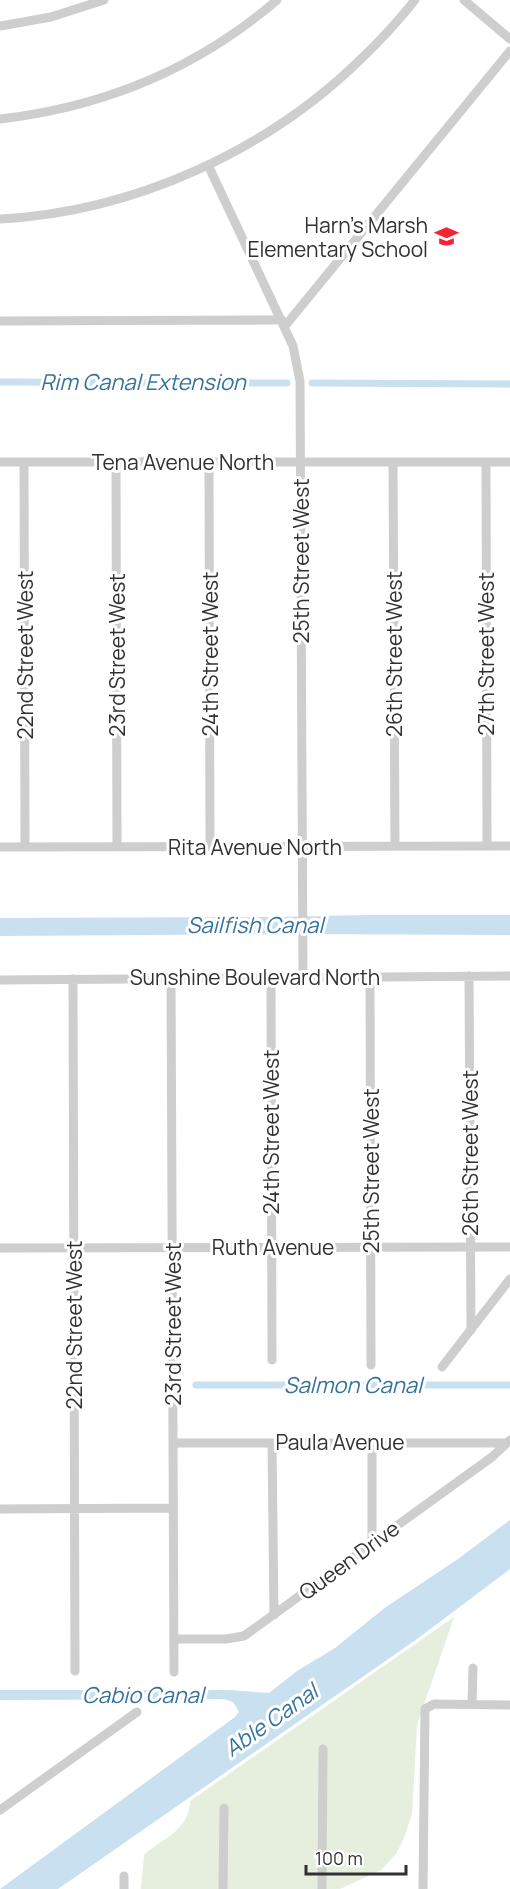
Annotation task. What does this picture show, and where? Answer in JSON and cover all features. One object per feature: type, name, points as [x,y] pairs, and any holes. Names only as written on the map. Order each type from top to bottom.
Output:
[{"type":"street","points":[[0,26],[51,17],[104,0]]},
{"type":"street","points":[[0,119],[69,108],[150,80],[214,47],[277,0]]},
{"type":"street","points":[[0,219],[59,212],[121,198],[208,165],[275,127],[313,100],[362,59],[415,0]]},
{"type":"street","points":[[464,0],[510,39]]},
{"type":"street","points":[[0,321],[283,323],[510,51]]},
{"type":"street","name":"25th Street West","points":[[208,165],[283,323],[296,356],[300,381],[303,976]]},
{"type":"street","name":"Tena Avenue North","points":[[0,462],[510,462]]},
{"type":"street","name":"22nd Street West","points":[[24,462],[25,847]]},
{"type":"street","name":"23rd Street West","points":[[116,462],[117,847]]},
{"type":"street","name":"24th Street West","points":[[209,462],[210,846]]},
{"type":"street","name":"26th Street West","points":[[393,462],[395,846]]},
{"type":"street","name":"27th Street West","points":[[486,462],[487,846]]},
{"type":"street","name":"Rita Avenue North","points":[[0,847],[510,846]]},
{"type":"street","name":"25th Street West","points":[[370,976],[371,1365]]},
{"type":"street","name":"26th Street West","points":[[469,976],[471,1330]]},
{"type":"street","name":"Sunshine Boulevard North","points":[[0,980],[510,976]]},
{"type":"street","name":"23rd Street West","points":[[171,977],[174,1672]]},
{"type":"street","name":"24th Street West","points":[[271,977],[272,1360]]},
{"type":"street","name":"22nd Street West","points":[[73,979],[75,1671]]},
{"type":"street","name":"Ruth Avenue","points":[[0,1248],[510,1246]]},
{"type":"street","points":[[442,1367],[510,1279]]},
{"type":"street","points":[[372,1442],[372,1544]]},
{"type":"street","name":"Paula Avenue","points":[[173,1443],[508,1442]]},
{"type":"street","name":"Queen Drive","points":[[174,1639],[235,1639],[244,1636],[492,1457],[508,1442]]},
{"type":"street","points":[[272,1443],[273,1615]]},
{"type":"street","points":[[0,1509],[173,1508]]},
{"type":"street","points":[[472,1704],[473,1668]]},
{"type":"street","points":[[423,1889],[425,1709],[435,1704],[510,1705]]},
{"type":"street","points":[[0,1810],[137,1712]]},
{"type":"street","points":[[322,1889],[323,1749]]},
{"type":"street","points":[[223,1889],[224,1808]]},
{"type":"street","points":[[124,1876],[124,1889]]},
{"type":"green space","points":[[454,1617],[417,1725],[412,1814],[396,1854],[381,1870],[340,1889],[141,1889],[144,1855],[180,1827],[189,1811],[190,1801]]},
{"type":"water","name":"Sailfish Canal","points":[[510,915],[510,935],[0,936],[0,918]]},
{"type":"water","points":[[510,1520],[510,1569],[417,1639],[58,1889],[0,1889],[239,1712],[233,1702],[224,1699],[0,1700],[0,1690],[229,1690],[269,1693],[297,1671],[335,1648],[386,1607],[458,1559]]},
{"type":"waterway","name":"Rim Canal Extension","points":[[0,382],[287,383]]},
{"type":"waterway","name":"Rim Canal Extension","points":[[312,383],[510,384]]},
{"type":"waterway","name":"Salmon Canal","points":[[196,1385],[510,1385]]},
{"type":"place","name":"Harn's Marsh Elementary School","points":[[446,237]]},
{"type":"water label","name":"Cabio Canal","points":[[143,1695]]},
{"type":"water label","name":"Able Canal","points":[[271,1720]]}]
